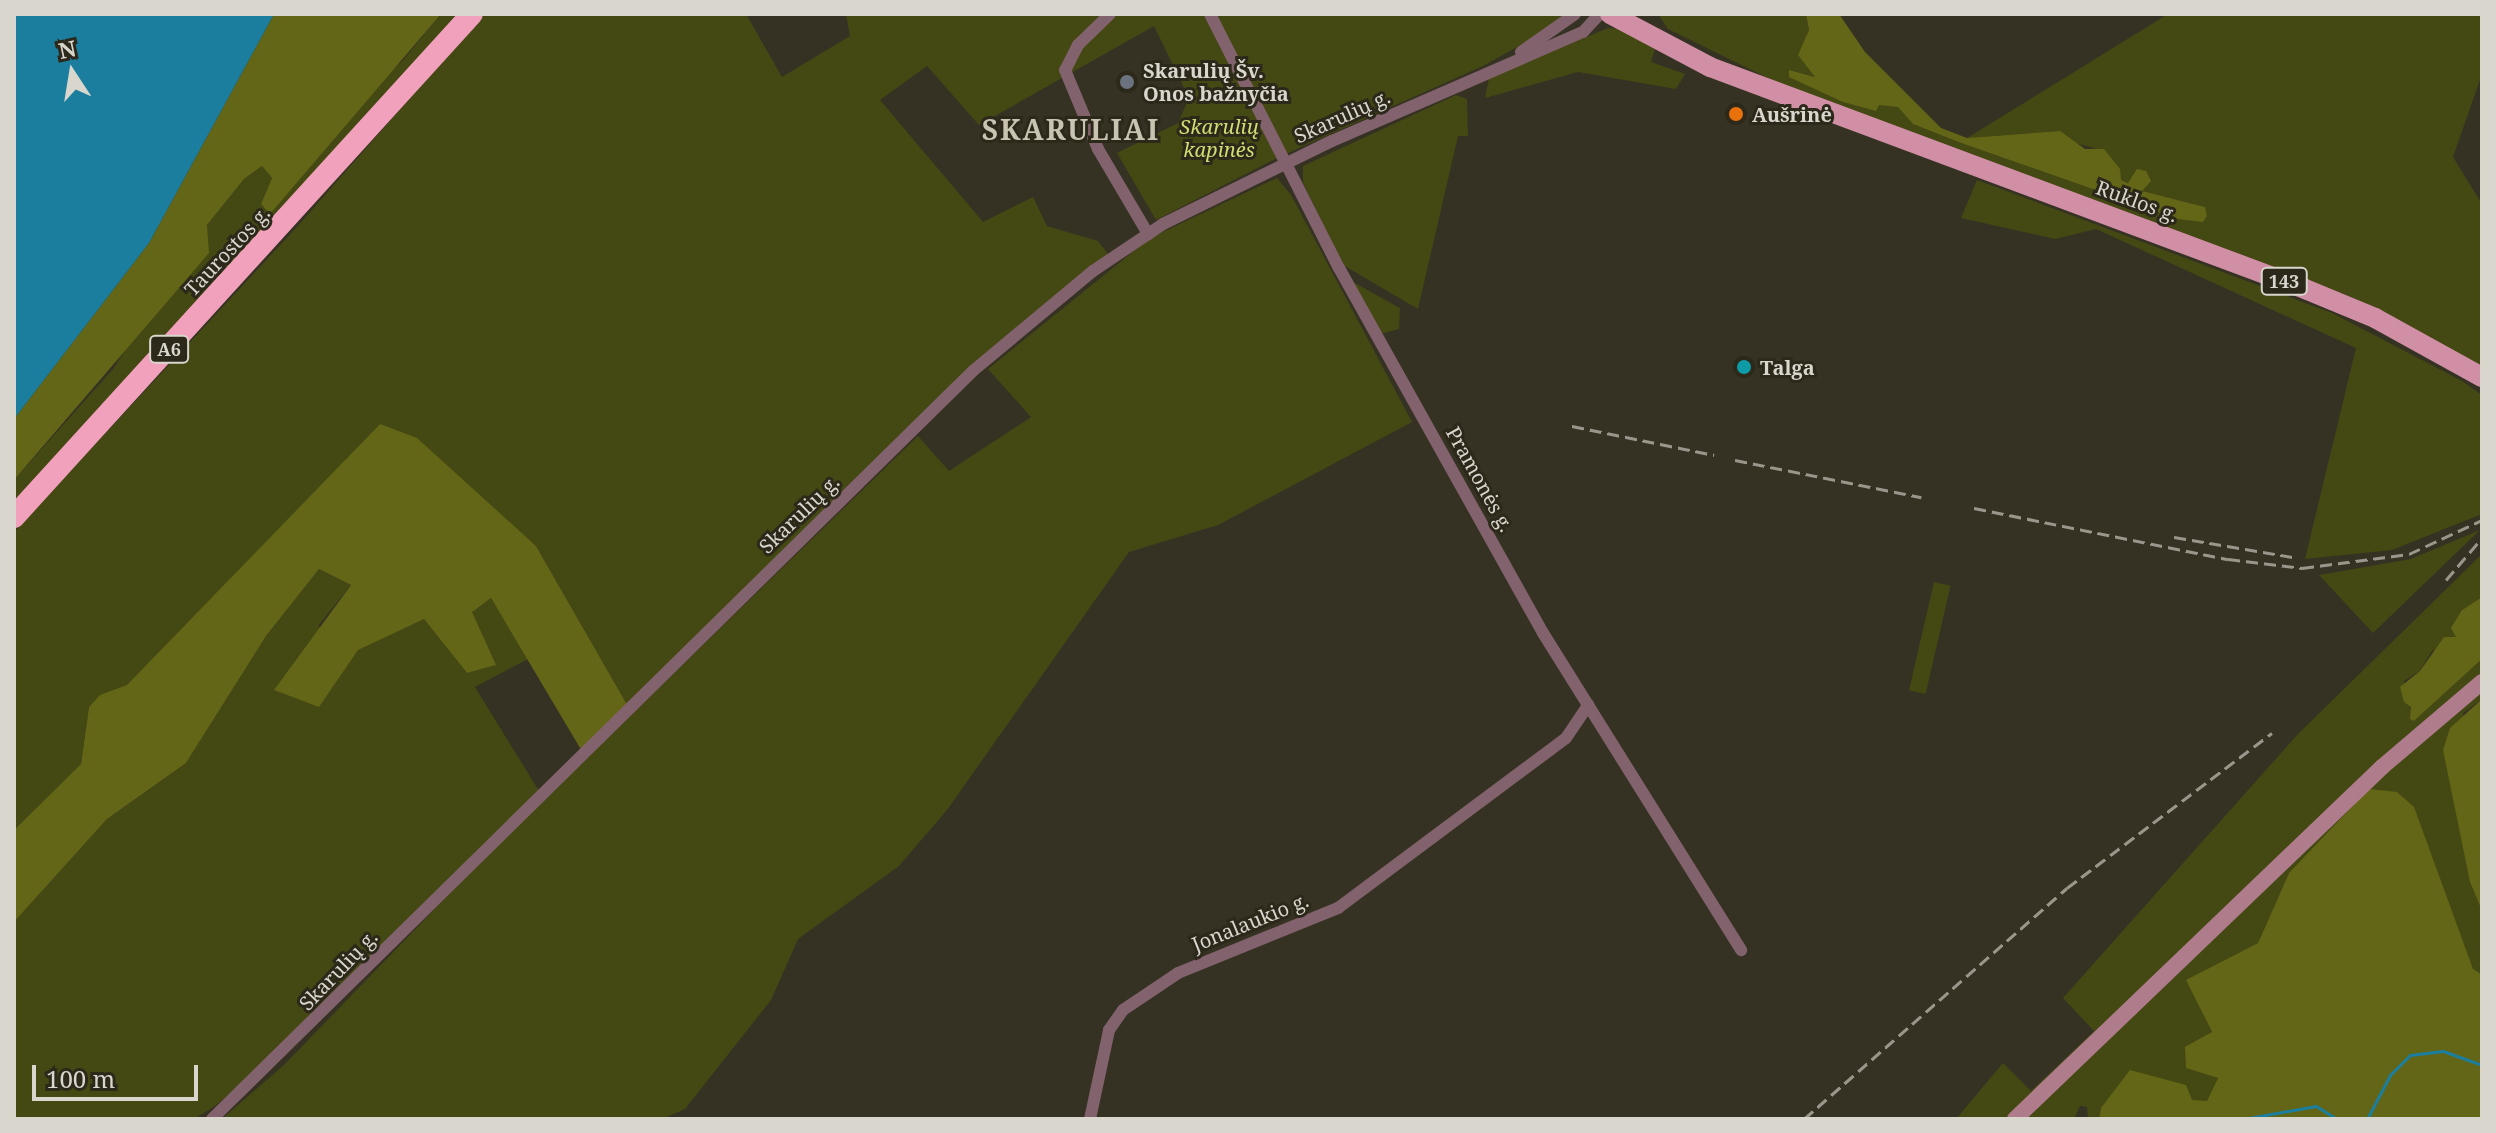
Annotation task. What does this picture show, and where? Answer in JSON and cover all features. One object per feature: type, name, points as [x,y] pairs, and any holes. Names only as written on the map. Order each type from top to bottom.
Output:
[{"type":"highway","name":"Taurostos g.","points":[[14,517],[472,14]]},
{"type":"main road","name":"143","points":[[1610,14],[1696,60],[1767,87]]},
{"type":"main road","name":"143","points":[[1632,14],[1767,87]]},
{"type":"main road","name":"Ruklos g.","points":[[1767,87],[2305,289],[2375,318],[2482,377]]},
{"type":"main road","points":[[2015,1119],[2382,767],[2482,682]]},
{"type":"street","points":[[1110,14],[1078,45],[1065,70],[1098,149],[1148,234]]},
{"type":"street","name":"Pramonės g.","points":[[1210,14],[1386,353],[1588,705],[1741,950]]},
{"type":"street","name":"Skarulių g.","points":[[1505,63],[1567,25],[1575,14]]},
{"type":"street","name":"Skarulių g.","points":[[212,1119],[974,370],[1093,271],[1148,234],[1289,161],[1505,63],[1583,32],[1600,14]]},
{"type":"street","name":"Jonalaukio g.","points":[[1090,1119],[1109,1030],[1123,1010],[1178,973],[1338,908],[1566,738],[1588,705]]},
{"type":"green space","points":[[441,14],[458,14],[14,502],[14,480],[113,369],[207,225],[244,179],[262,166],[272,178],[261,204],[404,59]]},
{"type":"green space","name":"Skarulių kapinės","points":[[484,14],[746,14],[782,77],[850,36],[846,14],[1564,14],[1549,29],[1483,66],[1279,157],[1156,220],[1117,153],[1178,123],[1189,98],[1154,26],[979,125],[927,66],[880,100],[983,222],[1033,197],[1047,226],[1098,241],[1108,254],[1060,292],[629,708],[536,546],[380,424],[127,686],[100,696],[89,707],[81,764],[14,830],[14,532],[296,228]]},
{"type":"green space","points":[[1658,14],[1806,14],[1809,30],[1799,55],[1816,77],[1789,70],[1899,107],[1913,124],[1961,143],[2178,219],[2205,207],[2141,191],[2145,187],[2120,180],[2120,169],[2094,148],[2071,142],[2060,131],[1967,138],[2168,14],[2482,14],[2482,74],[2453,157],[2482,204],[2482,369],[2298,278],[1780,84],[1668,29]]},
{"type":"green space","points":[[1608,28],[1622,29],[1655,49],[1651,62],[1685,74],[1676,89],[1578,72],[1485,98],[1489,78]]},
{"type":"green space","points":[[1456,95],[1467,99],[1468,136],[1458,136],[1418,309],[1343,265],[1303,183],[1303,166]]},
{"type":"green space","points":[[1277,178],[1291,195],[1412,422],[1218,525],[1129,552],[947,810],[899,866],[798,939],[771,1000],[685,1109],[662,1119],[222,1119],[286,1063],[488,854],[918,436],[949,471],[1031,417],[988,369],[1150,238]]},
{"type":"green space","points":[[1977,180],[2332,313],[2462,381],[2482,395],[2482,514],[2392,550],[2305,559],[2356,348],[2096,229],[2055,239],[1961,218]]},
{"type":"green space","points":[[1353,282],[1400,308],[1399,329],[1380,334]]},
{"type":"green space","points":[[2480,530],[2373,633],[2319,575],[2411,559]]},
{"type":"green space","points":[[2482,554],[2482,597],[2462,610],[2456,636],[2431,652],[2420,671],[2404,681],[2414,721],[2482,659],[2482,699],[2463,713],[2470,882],[2482,911],[2482,975],[2289,873],[2258,943],[2187,980],[2212,1033],[2198,1068],[2218,1078],[2207,1102],[2101,1108],[2099,1119],[2088,1119],[2087,1107],[2080,1106],[2074,1119],[1956,1119],[2003,1063],[2031,1091],[2094,1031],[2063,998],[2298,734]]},
{"type":"green space","points":[[319,569],[351,585],[318,626],[358,649],[424,619],[467,673],[495,665],[471,612],[491,598],[528,659],[475,687],[539,791],[270,1059],[215,1106],[194,1119],[14,1119],[14,922],[107,819],[186,763],[266,636]]},
{"type":"green space","points":[[1934,582],[1951,586],[1926,694],[1909,690]]},
{"type":"shaded area","points":[[274,14],[441,14],[270,214],[261,204],[272,178],[262,166],[244,179],[207,225],[209,253],[14,480],[14,419],[149,243]]},
{"type":"shaded area","points":[[1806,14],[1839,14],[1865,52],[1941,128],[1967,138],[2060,131],[2085,149],[2104,149],[2120,169],[2121,180],[2128,183],[2137,169],[2146,171],[2151,181],[2142,191],[2205,207],[2207,216],[2203,222],[2178,219],[1913,124],[1898,107],[1879,105],[1876,111],[1843,102],[1789,77],[1789,70],[1815,77],[1798,55],[1809,30]]},
{"type":"shaded area","points":[[380,424],[417,438],[536,546],[629,708],[583,753],[491,598],[472,612],[496,665],[467,673],[424,619],[358,650],[319,707],[274,690],[351,585],[319,569],[266,636],[186,763],[107,819],[14,922],[14,830],[81,764],[89,707],[100,695],[127,685]]},
{"type":"shaded area","points":[[2482,597],[2482,659],[2414,721],[2410,719],[2411,707],[2404,702],[2400,687],[2420,671],[2444,637],[2456,637],[2451,628],[2462,610]]},
{"type":"shaded area","points":[[2482,699],[2482,911],[2470,882],[2443,750],[2450,728]]},
{"type":"shaded area","points":[[2369,789],[2397,792],[2414,807],[2473,969],[2482,975],[2482,1119],[2099,1119],[2101,1108],[2130,1070],[2186,1085],[2192,1100],[2207,1101],[2218,1078],[2186,1068],[2185,1047],[2212,1032],[2186,980],[2258,943],[2289,873]]},
{"type":"water","points":[[14,14],[274,14],[149,243],[14,419]]},
{"type":"waterway","points":[[2367,1119],[2390,1075],[2410,1055],[2443,1051],[2482,1065]]},
{"type":"waterway","points":[[2243,1119],[2316,1106],[2337,1119]]},
{"type":"railway","points":[[1572,426],[1714,455]]},
{"type":"railway","points":[[1735,460],[1921,497]]},
{"type":"railway","points":[[1974,508],[2228,559],[2302,568],[2409,554],[2482,520]]},
{"type":"railway","points":[[2174,537],[2292,557]]},
{"type":"railway","points":[[2446,580],[2482,538]]},
{"type":"railway","points":[[1804,1119],[2067,888],[2272,733]]},
{"type":"place","name":"Skarulių Šv. Onos bažnyčia","points":[[1127,82]]},
{"type":"place","name":"Aušrinė","points":[[1736,114]]},
{"type":"place","name":"Talga","points":[[1744,367]]},
{"type":"district","name":"SKARULIAI","points":[[1071,129]]}]
